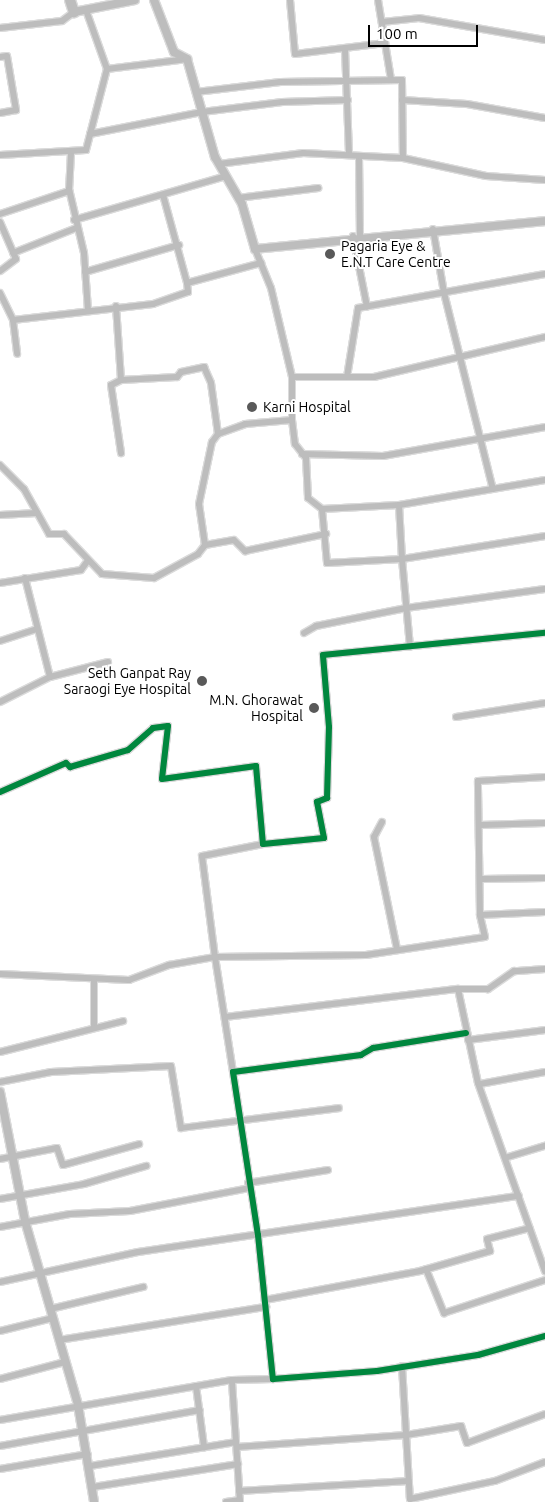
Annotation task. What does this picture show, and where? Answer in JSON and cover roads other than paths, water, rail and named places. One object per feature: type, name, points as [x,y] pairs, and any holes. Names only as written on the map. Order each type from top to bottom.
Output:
[{"type":"main road","points":[[70,0],[74,12]]},
{"type":"street","points":[[0,28],[62,21],[74,12],[135,0]]},
{"type":"street","points":[[154,0],[174,52],[187,59],[219,164],[238,198],[261,263],[292,377],[292,420],[295,444],[302,454],[308,498],[322,509],[399,505],[545,480]]},
{"type":"street","points":[[290,0],[295,54],[385,43]]},
{"type":"street","points":[[378,0],[391,79]]},
{"type":"street","points":[[0,155],[71,153],[86,150],[107,69],[86,10]]},
{"type":"street","points":[[382,22],[419,18],[545,40]]},
{"type":"street","points":[[345,49],[350,155]]},
{"type":"street","points":[[0,57],[7,56],[16,110],[0,113]]},
{"type":"street","points":[[107,69],[187,59]]},
{"type":"street","points":[[196,92],[345,80],[402,80],[403,158]]},
{"type":"street","points":[[90,134],[202,112],[282,102],[348,100]]},
{"type":"street","points":[[402,100],[467,104],[545,118]]},
{"type":"street","points":[[71,153],[69,191],[85,272],[88,310]]},
{"type":"street","points":[[219,164],[303,153],[350,155],[403,158],[486,176],[545,180]]},
{"type":"street","points":[[359,156],[356,236],[367,307]]},
{"type":"street","points":[[74,220],[226,176]]},
{"type":"street","points":[[238,198],[318,188]]},
{"type":"street","points":[[0,214],[69,191]]},
{"type":"street","points":[[12,320],[116,306],[153,304],[188,292],[178,245],[163,195]]},
{"type":"street","points":[[255,248],[356,236],[545,221]]},
{"type":"street","points":[[0,222],[16,258],[0,271]]},
{"type":"street","points":[[13,253],[76,228]]},
{"type":"street","points":[[433,229],[444,293],[459,357],[483,438],[493,489]]},
{"type":"street","points":[[85,272],[178,245]]},
{"type":"street","points":[[187,283],[261,263]]},
{"type":"street","points":[[347,377],[358,308],[545,274]]},
{"type":"street","points":[[0,293],[12,320],[17,354]]},
{"type":"street","points":[[116,306],[121,380]]},
{"type":"street","points":[[292,377],[374,376],[545,337]]},
{"type":"street","points":[[121,453],[111,385],[121,380],[177,377],[204,368],[211,383],[218,434]]},
{"type":"street","points":[[205,545],[199,504],[212,442],[218,434],[245,424],[292,420]]},
{"type":"street","points":[[302,454],[383,456],[545,427]]},
{"type":"street","points":[[0,465],[24,489],[49,534],[64,534],[86,562],[94,563],[102,574],[154,578],[198,554],[205,545],[234,540],[245,551],[326,534]]},
{"type":"street","points":[[399,505],[410,647]]},
{"type":"street","points":[[322,509],[326,534],[327,563],[402,559],[545,536]]},
{"type":"street","points":[[0,515],[37,513]]},
{"type":"street","points":[[0,583],[81,570],[86,562]]},
{"type":"street","points":[[25,578],[36,629],[50,677]]},
{"type":"street","points":[[304,633],[316,626],[406,608],[545,589]]},
{"type":"street","points":[[0,641],[36,629]]},
{"type":"street","points":[[273,1379],[258,1235],[238,1122],[233,1072],[202,856],[263,844],[324,838],[317,802],[327,798],[329,727],[323,655],[545,633]]},
{"type":"street","points":[[0,702],[50,677],[108,662]]},
{"type":"street","points":[[456,717],[545,704]]},
{"type":"street","points":[[0,792],[66,763],[70,767],[128,750],[153,728],[168,726],[162,779],[256,766],[263,844]]},
{"type":"street","points":[[0,974],[94,980],[129,980],[169,965],[215,957],[366,954],[485,937],[480,915],[482,879],[478,781],[545,777]]},
{"type":"street","points":[[382,822],[374,837],[397,949]]},
{"type":"street","points":[[480,825],[545,823]]},
{"type":"street","points":[[482,879],[545,878]]},
{"type":"street","points":[[480,915],[545,912]]},
{"type":"street","points":[[224,1017],[458,989],[488,989],[514,971],[545,969]]},
{"type":"street","points":[[94,980],[94,1025]]},
{"type":"street","points":[[458,989],[467,1036],[480,1084],[508,1156],[519,1196],[545,1271]]},
{"type":"street","points":[[0,1052],[94,1025],[123,1021]]},
{"type":"street","points":[[233,1072],[361,1055],[373,1048],[467,1036],[545,1030]]},
{"type":"street","points":[[0,1082],[51,1072],[171,1066],[181,1128],[339,1108]]},
{"type":"street","points":[[480,1084],[545,1072]]},
{"type":"street","points":[[0,1092],[25,1221],[78,1404],[90,1466],[94,1502]]},
{"type":"street","points":[[0,1159],[58,1148],[63,1165],[139,1144]]},
{"type":"street","points":[[508,1156],[545,1146]]},
{"type":"street","points":[[0,1199],[146,1166]]},
{"type":"street","points":[[0,1227],[25,1221],[130,1211],[248,1185],[328,1170]]},
{"type":"street","points":[[0,1282],[40,1270],[519,1196]]},
{"type":"street","points":[[59,1340],[265,1303],[426,1269],[490,1251],[487,1239],[530,1228]]},
{"type":"street","points":[[426,1269],[444,1313],[545,1280]]},
{"type":"street","points":[[50,1309],[143,1287]]},
{"type":"street","points":[[0,1330],[52,1318]]},
{"type":"street","points":[[0,1420],[78,1404],[232,1380],[273,1379],[402,1366],[478,1355],[545,1336]]},
{"type":"street","points":[[0,1379],[66,1362]]},
{"type":"street","points":[[402,1366],[410,1499],[431,1499],[496,1481],[545,1462]]},
{"type":"street","points":[[226,1502],[240,1501],[232,1380]]},
{"type":"street","points":[[196,1386],[204,1447]]},
{"type":"street","points":[[0,1446],[200,1410]]},
{"type":"street","points":[[90,1466],[204,1447],[406,1435],[461,1426],[467,1443],[545,1414]]},
{"type":"street","points":[[0,1469],[88,1454]]},
{"type":"street","points":[[93,1487],[238,1464]]},
{"type":"street","points":[[239,1490],[409,1481]]},
{"type":"place","name":"Pagaria Eye & E.N.T Care Centre","points":[[330,254]]},
{"type":"place","name":"Karni Hospital","points":[[252,407]]},
{"type":"place","name":"Seth Ganpat Ray Saraogi Eye Hospital","points":[[202,681]]},
{"type":"place","name":"M.N. Ghorawat Hospital","points":[[314,708]]}]
